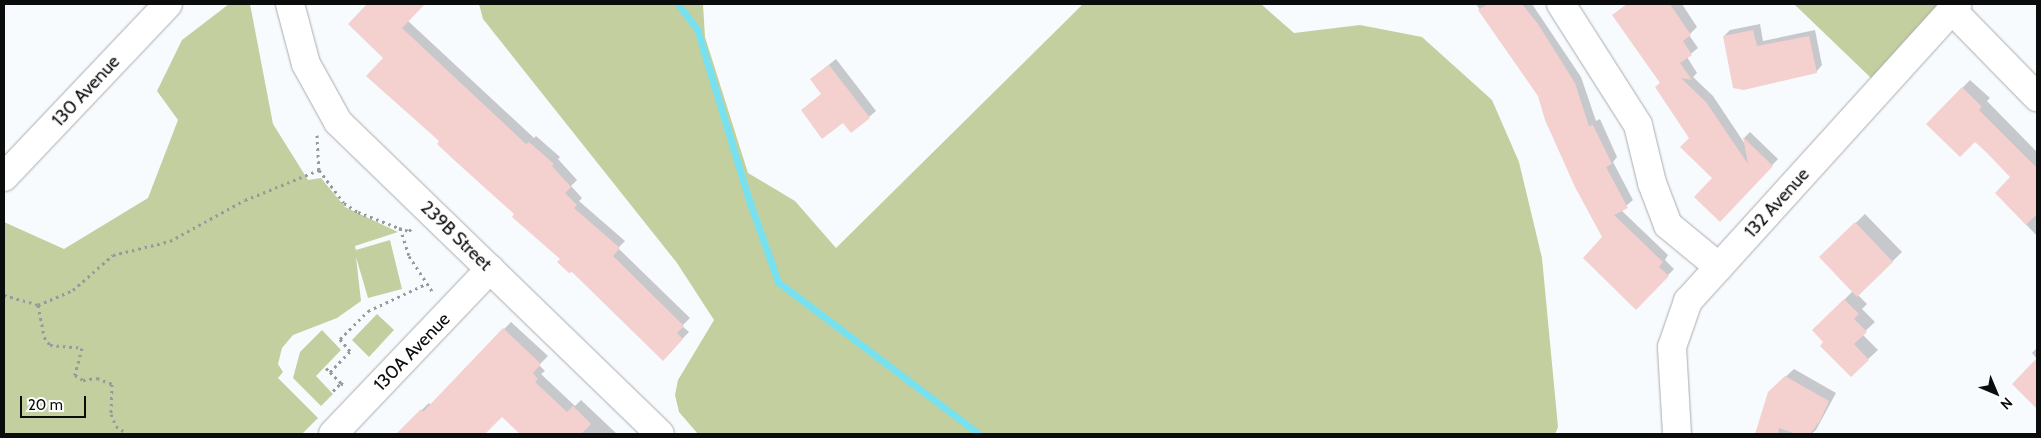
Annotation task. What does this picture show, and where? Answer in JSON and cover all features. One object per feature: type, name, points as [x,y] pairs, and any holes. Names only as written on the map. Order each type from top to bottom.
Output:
[{"type":"street","name":"130 Avenue","points":[[4,178],[168,4]]},
{"type":"street","points":[[1561,4],[1638,125],[1652,183],[1668,225],[1719,267]]},
{"type":"street","name":"239B Street","points":[[291,7],[306,64],[338,122],[660,434]]},
{"type":"street","points":[[1954,7],[2037,97]]},
{"type":"street","name":"132 Avenue","points":[[1677,434],[1672,347],[1688,301],[1954,7]]},
{"type":"street","name":"130A Avenue","points":[[333,434],[490,269]]},
{"type":"path","points":[[319,127],[316,138],[319,170],[349,207],[408,231],[418,222]]},
{"type":"path","points":[[4,295],[38,305],[73,290],[113,255],[170,241],[245,200],[319,170]]},
{"type":"path","points":[[400,228],[409,256],[428,288]]},
{"type":"path","points":[[330,372],[350,351],[340,340],[368,311],[426,284]]},
{"type":"path","points":[[38,305],[44,337],[50,344],[82,348],[75,375],[78,379],[96,378],[112,384],[111,414],[116,426],[128,434]]},
{"type":"path","points":[[326,368],[341,383]]},
{"type":"green space","points":[[229,4],[250,4],[273,124],[308,180],[321,178],[345,207],[398,232],[355,246],[356,250],[390,240],[402,289],[368,298],[356,257],[361,301],[337,318],[293,335],[282,348],[278,364],[283,372],[278,378],[318,418],[302,434],[4,434],[4,222],[64,249],[148,198],[178,120],[157,91],[182,40]]},
{"type":"green space","points":[[479,4],[703,4],[705,37],[748,173],[795,201],[836,248],[1083,4],[1261,4],[1294,33],[1360,25],[1422,37],[1492,100],[1519,162],[1542,258],[1558,427],[1555,434],[698,434],[679,412],[675,395],[678,380],[714,320],[677,263],[483,19]]},
{"type":"green space","points":[[1794,4],[1941,4],[1871,78]]},
{"type":"green space","points":[[377,314],[394,330],[369,357],[352,340]]},
{"type":"green space","points":[[322,330],[341,350],[316,376],[333,394],[321,406],[293,378],[300,352]]},
{"type":"building","points":[[367,4],[425,4],[402,28],[526,144],[529,142],[554,164],[552,166],[571,187],[565,193],[577,205],[574,208],[620,248],[613,256],[684,326],[677,333],[683,339],[663,361],[572,272],[569,273],[557,262],[560,259],[512,217],[514,214],[437,144],[439,141],[366,76],[383,58],[348,24]]},
{"type":"building","points":[[1488,4],[1522,4],[1538,24],[1575,83],[1589,126],[1593,125],[1612,164],[1606,167],[1628,208],[1614,215],[1663,262],[1659,267],[1669,276],[1636,310],[1583,258],[1602,237],[1575,187],[1545,120],[1538,96],[1478,10]]},
{"type":"building","points":[[1627,4],[1670,4],[1691,35],[1683,41],[1692,55],[1680,63],[1692,80],[1681,78],[1706,102],[1748,164],[1743,137],[1773,166],[1720,222],[1694,197],[1712,178],[1680,147],[1689,138],[1655,87],[1660,83],[1612,15]]},
{"type":"building","points":[[1753,30],[1757,46],[1809,36],[1817,73],[1744,90],[1733,88],[1723,36]]},
{"type":"building","points":[[829,65],[870,118],[851,133],[843,123],[822,139],[801,110],[821,94],[810,79]]},
{"type":"building","points":[[1962,87],[1982,107],[1979,110],[2037,168],[2037,214],[2026,225],[1995,193],[2010,177],[1987,153],[1975,142],[1960,157],[1926,124]]},
{"type":"building","points":[[1855,222],[1893,262],[1857,297],[1819,257]]},
{"type":"building","points":[[1844,299],[1859,314],[1854,319],[1867,332],[1854,344],[1869,360],[1851,377],[1820,346],[1823,342],[1812,330]]},
{"type":"building","points":[[503,328],[541,364],[533,373],[538,379],[535,382],[567,412],[573,406],[591,424],[581,434],[520,434],[502,417],[485,434],[396,434],[421,409],[423,412]]},
{"type":"building","points":[[2037,358],[2037,409],[2012,384]]},
{"type":"building","points":[[1785,376],[1829,401],[1820,421],[1810,434],[1796,434],[1779,428],[1778,434],[1755,434],[1768,392]]},
{"type":"waterway","points":[[678,4],[697,29],[749,200],[778,282],[979,434]]}]
